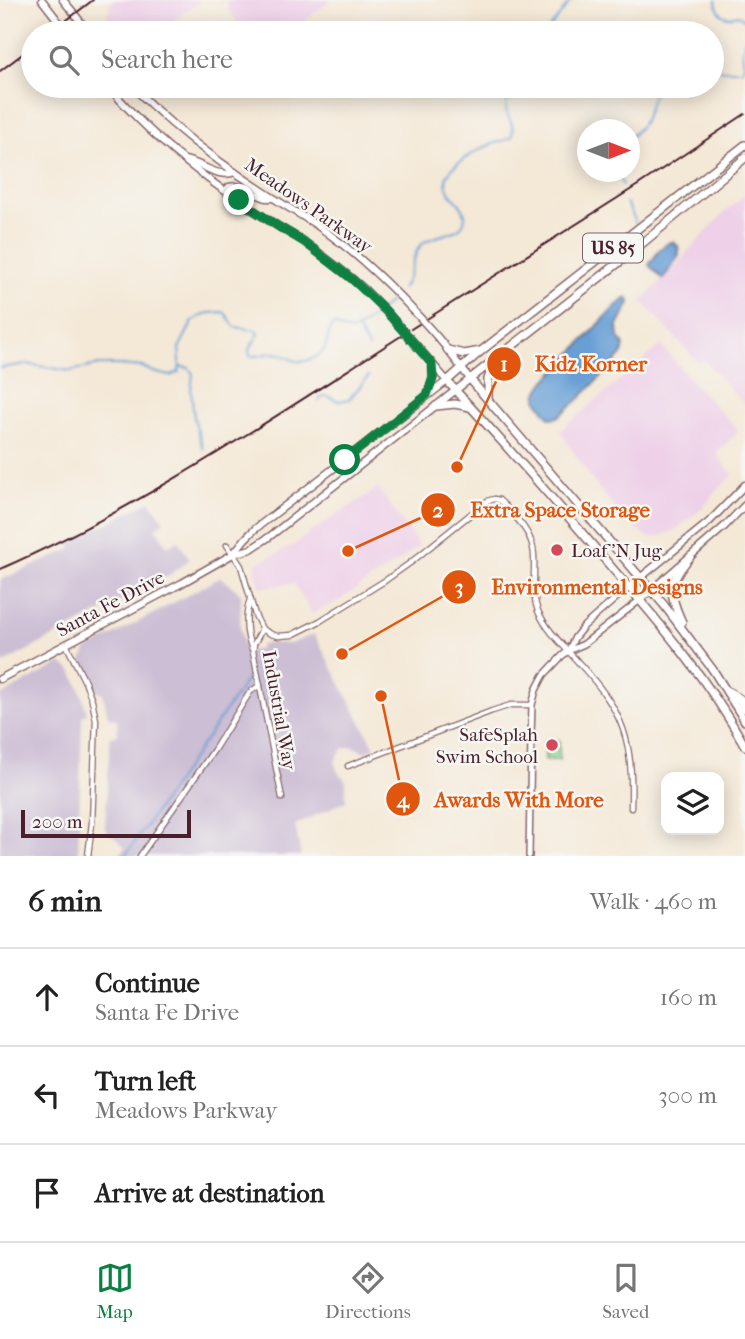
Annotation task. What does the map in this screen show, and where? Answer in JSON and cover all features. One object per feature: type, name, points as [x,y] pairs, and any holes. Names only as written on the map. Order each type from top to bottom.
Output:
[{"type":"highway","name":"Santa Fe Drive","points":[[447,381],[481,351],[745,145]]},
{"type":"highway","name":"Santa Fe Drive","points":[[470,379],[626,257],[745,158]]},
{"type":"highway","points":[[447,348],[464,354],[481,351]]},
{"type":"highway","points":[[488,401],[488,379],[494,359]]},
{"type":"highway","name":"Meadows Parkway","points":[[470,379],[652,590],[688,636],[745,721]]},
{"type":"highway","name":"Meadows Parkway","points":[[447,381],[640,600],[702,679],[745,746]]},
{"type":"highway","points":[[436,406],[455,404],[471,407]]},
{"type":"highway","points":[[688,636],[672,592],[675,576],[690,557]]},
{"type":"highway","points":[[727,691],[740,699],[745,708]]},
{"type":"main road","points":[[42,0],[58,21]]},
{"type":"main road","points":[[64,0],[80,21]]},
{"type":"main road","name":"Meadows Parkway","points":[[119,98],[141,122],[183,159],[303,241],[362,288],[385,310],[447,381]]},
{"type":"main road","name":"Meadows Parkway","points":[[145,98],[181,132],[234,173],[315,224],[372,268],[447,348],[470,379]]},
{"type":"main road","points":[[183,159],[215,172],[228,175],[234,173]]},
{"type":"main road","points":[[226,190],[236,186],[266,198],[273,198]]},
{"type":"main road","points":[[427,395],[433,378],[431,362]]},
{"type":"main road","name":"Santa Fe Drive","points":[[0,679],[233,554],[251,549],[470,379]]},
{"type":"main road","name":"Santa Fe Drive","points":[[233,554],[255,529],[447,381]]},
{"type":"main road","points":[[629,587],[709,522],[745,485]]},
{"type":"main road","points":[[640,600],[725,526],[745,505]]},
{"type":"street","points":[[227,545],[241,566],[254,615],[262,629],[278,636],[292,635],[386,580],[482,504],[494,499],[502,503],[520,523],[534,550],[533,590],[536,606],[548,628],[604,691],[621,722],[630,760],[631,808]]},
{"type":"street","points":[[568,651],[583,626],[629,587]]},
{"type":"street","points":[[250,598],[246,624],[253,650]]},
{"type":"street","points":[[529,856],[532,705],[536,691],[542,678],[568,651],[584,644],[640,600]]},
{"type":"street","name":"Industrial Way","points":[[262,629],[253,650],[282,798]]},
{"type":"street","points":[[66,644],[85,682],[96,720],[88,856]]},
{"type":"street","points":[[140,856],[214,750],[250,692],[260,685]]},
{"type":"street","points":[[348,766],[492,710],[511,705],[532,705]]},
{"type":"shaded area","points":[[113,0],[200,0],[173,21],[111,21],[105,14],[111,9],[108,5]]},
{"type":"shaded area","points":[[228,0],[331,0],[305,21],[236,21],[227,9]]},
{"type":"shaded area","points":[[745,195],[745,405],[704,360],[699,363],[642,301],[723,214]]},
{"type":"shaded area","points":[[661,345],[739,431],[716,453],[733,475],[702,509],[675,530],[649,538],[627,522],[609,501],[560,431]]},
{"type":"shaded area","points":[[378,488],[419,546],[338,601],[312,614],[294,583],[260,588],[255,564],[294,545]]},
{"type":"shaded area","points":[[150,501],[163,520],[155,528],[167,546],[178,541],[190,559],[168,576],[0,665],[0,580],[72,549],[70,543]]},
{"type":"shaded area","points":[[221,577],[241,594],[240,627],[245,652],[271,643],[290,644],[314,634],[375,748],[365,752],[349,747],[344,748],[338,755],[335,762],[337,771],[346,782],[346,801],[295,825],[301,856],[119,856],[125,847],[105,829],[110,737],[118,735],[117,719],[108,717],[103,693],[96,691],[82,661],[86,650]]},
{"type":"shaded area","points":[[61,663],[72,671],[87,714],[82,716],[78,856],[0,856],[0,696]]},
{"type":"green space","name":"SafeSplah Swim School","points":[[545,740],[559,740],[559,760],[545,760]]},
{"type":"water","points":[[670,242],[678,246],[679,254],[663,279],[649,265],[660,249]]},
{"type":"water","points":[[627,298],[630,303],[618,326],[619,337],[624,345],[622,355],[579,399],[558,417],[550,418],[537,400],[538,392],[616,306]]},
{"type":"waterway","points":[[556,21],[571,0]]},
{"type":"waterway","points":[[716,0],[718,9],[724,16],[739,15],[745,20]]},
{"type":"waterway","points":[[724,70],[741,70],[744,66],[742,52],[745,40]]},
{"type":"waterway","points":[[402,289],[422,244],[457,230],[464,222],[464,211],[447,187],[446,180],[452,169],[472,154],[512,137],[513,129],[506,108],[510,98]]},
{"type":"waterway","points":[[640,126],[652,98]]},
{"type":"waterway","points":[[626,202],[635,223]]},
{"type":"waterway","points":[[0,368],[26,364],[70,371],[99,365],[118,365],[143,367],[170,376],[179,372],[179,348],[193,321],[209,313],[223,312],[235,327],[256,330],[258,335],[249,350],[250,356],[277,353],[298,361],[309,360],[322,353],[333,325],[353,331],[395,297]]},
{"type":"waterway","points":[[357,329],[369,349]]},
{"type":"waterway","points":[[181,367],[189,368],[193,374],[191,389],[194,418],[203,449]]},
{"type":"waterway","points":[[319,401],[327,396],[338,401],[349,399],[369,376]]},
{"type":"waterway","points":[[125,856],[248,678]]},
{"type":"railway","points":[[66,21],[93,0]]},
{"type":"railway","points":[[0,71],[21,55]]},
{"type":"railway","points":[[411,329],[745,114]]},
{"type":"railway","points":[[0,569],[53,545],[155,490],[401,336]]},
{"type":"place","name":"Kidz Korner","points":[[457,467]]},
{"type":"place","name":"Loaf 'N Jug","points":[[557,550]]},
{"type":"place","name":"Extra Space Storage","points":[[348,551]]},
{"type":"place","name":"Environmental Designs","points":[[342,654]]},
{"type":"place","name":"Awards With More","points":[[381,696]]},
{"type":"place","name":"SafeSplah Swim School","points":[[552,745]]},
{"type":"route","points":[[239,200],[303,241],[352,279],[385,310],[432,364],[433,378],[427,395],[345,460]]}]
